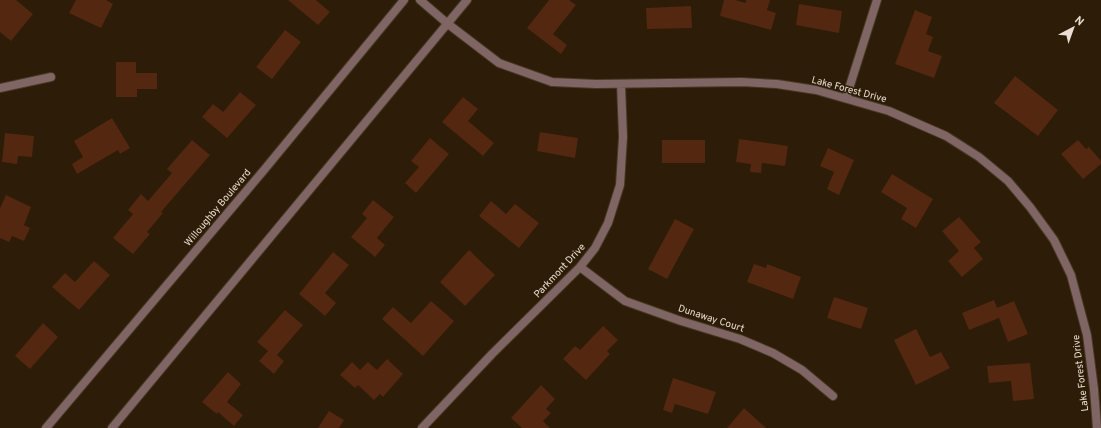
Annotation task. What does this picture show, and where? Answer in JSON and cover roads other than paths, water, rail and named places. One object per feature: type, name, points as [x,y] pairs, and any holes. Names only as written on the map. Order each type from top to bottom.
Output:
[{"type":"street","name":"Willoughby Boulevard","points":[[46,428],[404,0]]},
{"type":"street","name":"Lake Forest Drive","points":[[420,0],[448,24],[499,63],[552,82],[621,84],[742,82],[777,84],[816,90],[846,98],[888,111],[946,136],[979,157],[1008,181],[1030,207],[1054,240],[1072,275],[1087,335],[1097,428]]},
{"type":"street","points":[[112,428],[467,0]]},
{"type":"street","points":[[846,98],[877,0]]},
{"type":"street","points":[[0,88],[51,76]]},
{"type":"street","name":"Parkmont Drive","points":[[422,428],[492,354],[580,267],[595,248],[608,223],[620,185],[623,137],[621,84]]},
{"type":"street","name":"Dunaway Court","points":[[580,267],[625,301],[681,321],[740,338],[773,353],[802,370],[833,396]]}]
